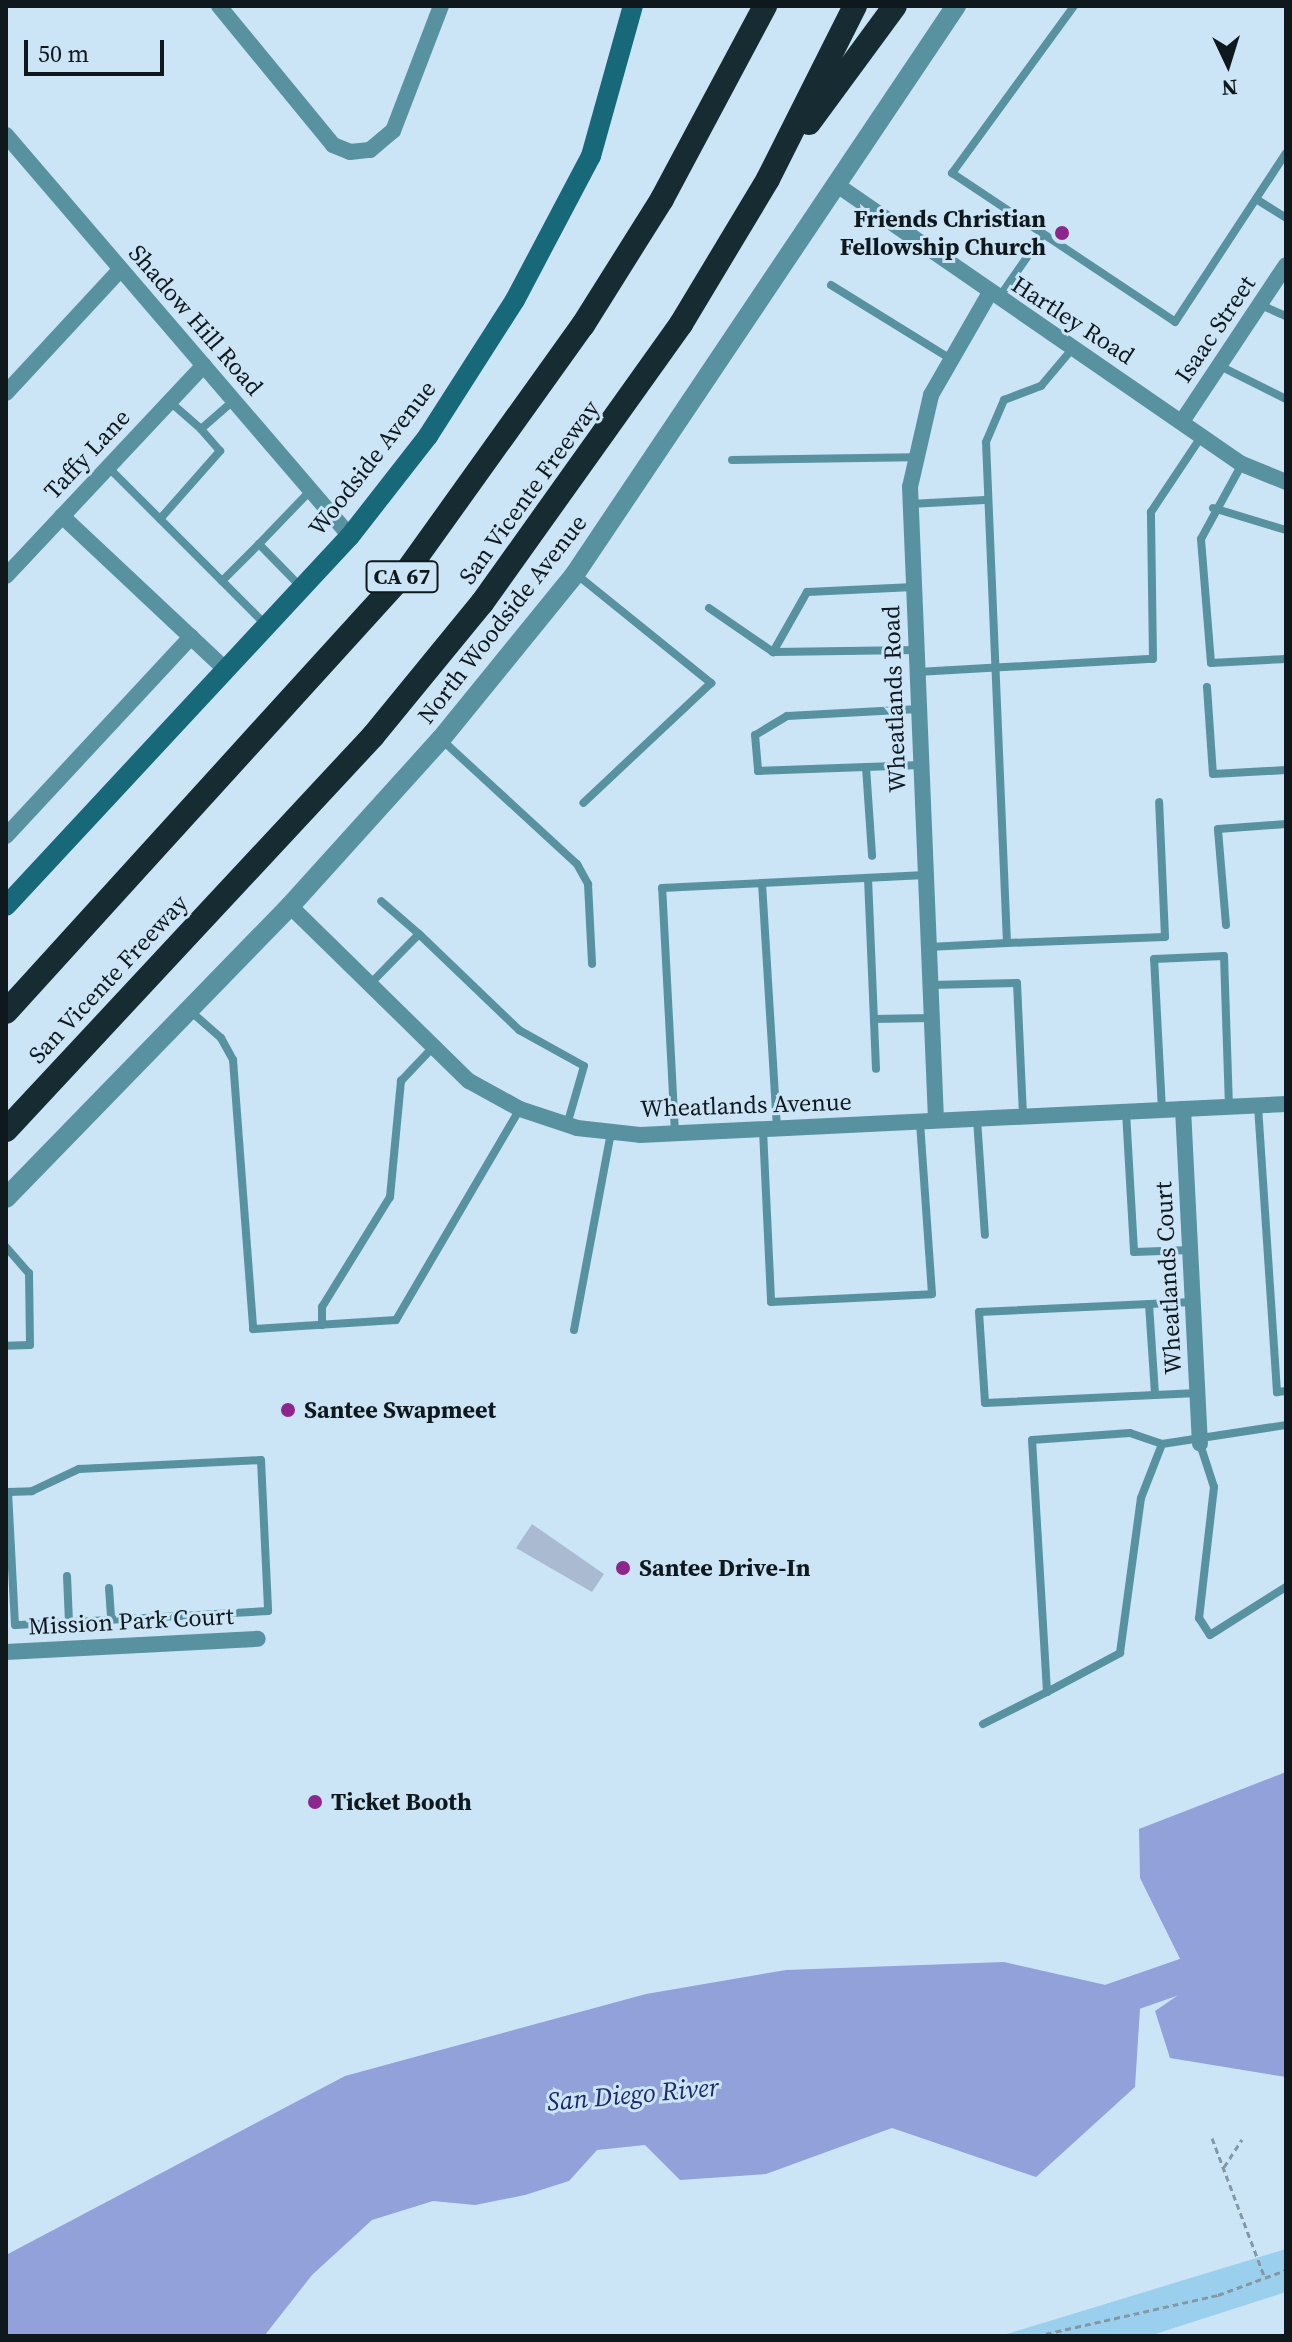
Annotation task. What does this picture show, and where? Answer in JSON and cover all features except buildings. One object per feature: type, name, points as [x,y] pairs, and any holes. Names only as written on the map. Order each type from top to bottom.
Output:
[{"type":"highway","points":[[724,85],[748,6]]},
{"type":"highway","name":"CA 67","points":[[6,1012],[406,572],[583,325],[724,85],[765,6]]},
{"type":"highway","name":"San Vicente Freeway","points":[[6,1130],[373,736],[482,603],[606,437],[768,179],[855,6]]},
{"type":"highway","points":[[768,179],[895,6]]},
{"type":"main road","name":"Woodside Avenue","points":[[6,906],[298,584],[350,536],[428,436],[515,300],[591,156],[633,6]]},
{"type":"street","points":[[219,6],[333,145],[350,152],[370,150],[393,131],[441,6]]},
{"type":"street","name":"North Woodside Avenue","points":[[6,1198],[290,906],[441,739],[575,574],[840,187],[956,6]]},
{"type":"street","name":"Shadow Hill Road","points":[[6,135],[350,536]]},
{"type":"street","name":"Hartley Road","points":[[840,187],[993,297],[1204,433],[1242,464],[1286,482]]},
{"type":"street","name":"Isaac Street","points":[[1183,420],[1286,265]]},
{"type":"street","points":[[6,393],[120,270]]},
{"type":"street","name":"Wheatlands Road","points":[[928,1121],[932,1018],[910,504],[914,457],[931,395],[993,297]]},
{"type":"street","name":"Taffy Lane","points":[[6,576],[204,365]]},
{"type":"street","points":[[62,516],[222,666]]},
{"type":"street","points":[[6,836],[191,637]]},
{"type":"street","name":"Wheatlands Avenue","points":[[290,906],[436,1044],[469,1081],[520,1109],[567,1125],[611,1132],[675,1133],[1286,1104]]},
{"type":"street","name":"Wheatlands Court","points":[[1183,1109],[1200,1444]]},
{"type":"street","name":"Mission Park Court","points":[[6,1652],[258,1639]]},
{"type":"lane","points":[[1074,6],[952,173],[1175,322],[1286,153]]},
{"type":"lane","points":[[1256,199],[1286,218]]},
{"type":"lane","points":[[993,297],[1043,234]]},
{"type":"lane","points":[[831,285],[951,359]]},
{"type":"lane","points":[[1260,304],[1286,316]]},
{"type":"lane","points":[[1007,943],[985,500],[994,417],[1004,400],[1041,386],[1073,348]]},
{"type":"lane","points":[[1219,366],[1286,399]]},
{"type":"lane","points":[[201,429],[234,400]]},
{"type":"lane","points":[[160,519],[220,451],[201,429],[169,401]]},
{"type":"lane","points":[[917,672],[1153,659],[1151,512],[1204,433]]},
{"type":"lane","points":[[732,460],[914,457]]},
{"type":"lane","points":[[1242,464],[1213,508],[1201,539],[1211,663],[1286,659]]},
{"type":"lane","points":[[108,467],[263,622]]},
{"type":"lane","points":[[222,581],[311,490]]},
{"type":"lane","points":[[910,504],[985,500]]},
{"type":"lane","points":[[1213,508],[1286,530]]},
{"type":"lane","points":[[259,544],[298,584]]},
{"type":"lane","points":[[575,574],[711,683],[583,803]]},
{"type":"lane","points":[[773,652],[807,592],[914,587]]},
{"type":"lane","points":[[709,608],[773,652],[916,650]]},
{"type":"lane","points":[[1207,687],[1213,774],[1286,770]]},
{"type":"lane","points":[[919,709],[787,716],[755,735],[758,771],[921,765]]},
{"type":"lane","points":[[441,739],[577,864],[588,884],[592,964]]},
{"type":"lane","points":[[866,767],[872,856]]},
{"type":"lane","points":[[929,947],[1165,937],[1159,802]]},
{"type":"lane","points":[[1226,925],[1218,829],[1286,824]]},
{"type":"lane","points":[[675,1133],[662,888],[926,875]]},
{"type":"lane","points":[[868,878],[876,1069]]},
{"type":"lane","points":[[762,883],[770,1129],[771,1302],[932,1294],[928,1121]]},
{"type":"lane","points":[[381,901],[519,1030],[584,1066],[567,1125]]},
{"type":"lane","points":[[372,982],[419,934]]},
{"type":"lane","points":[[1162,1110],[1154,959],[1224,956],[1229,1107]]},
{"type":"lane","points":[[930,985],[1017,983],[1023,1117]]},
{"type":"lane","points":[[188,1008],[221,1038],[233,1060],[253,1329],[396,1320],[520,1109]]},
{"type":"lane","points":[[874,1019],[932,1018]]},
{"type":"lane","points":[[322,1325],[322,1307],[390,1197],[401,1081],[436,1044]]},
{"type":"lane","points":[[1258,1106],[1277,1392],[1286,1391]]},
{"type":"lane","points":[[1126,1112],[1134,1252],[1190,1250]]},
{"type":"lane","points":[[977,1119],[985,1235]]},
{"type":"lane","points":[[574,1330],[611,1132]]},
{"type":"lane","points":[[6,1247],[29,1273],[30,1345],[6,1346]]},
{"type":"lane","points":[[1193,1302],[979,1312],[985,1403],[1198,1393]]},
{"type":"lane","points":[[1149,1304],[1155,1395]]},
{"type":"lane","points":[[1047,1692],[1032,1440],[1130,1433],[1162,1444],[1200,1444],[1286,1425]]},
{"type":"lane","points":[[983,1724],[1120,1653],[1141,1498],[1162,1444]]},
{"type":"lane","points":[[1200,1444],[1214,1487],[1199,1618],[1210,1635],[1286,1587]]},
{"type":"lane","points":[[261,1460],[268,1611],[15,1625],[7,1492],[32,1491],[79,1469],[261,1460]]},
{"type":"lane","points":[[67,1576],[69,1621]]},
{"type":"lane","points":[[109,1588],[111,1619]]},
{"type":"path","points":[[1212,2138],[1265,2278]]},
{"type":"path","points":[[1224,2167],[1242,2139]]},
{"type":"path","points":[[1036,2336],[1286,2270]]},
{"type":"shaded area","points":[[1286,2249],[1286,2292],[1149,2336],[1000,2336]]},
{"type":"water","points":[[1286,1772],[1286,2077],[1170,2058],[1155,2011],[1193,1985],[1140,1878],[1139,1829]]},
{"type":"water","points":[[1004,1962],[1141,1993],[1135,2087],[1036,2177],[892,2128],[766,2174],[680,2180],[645,2145],[597,2150],[569,2181],[525,2195],[475,2205],[433,2201],[372,2220],[312,2275],[265,2335],[6,2336],[6,2255],[345,2076],[646,1994],[786,1970]]},
{"type":"waterway","name":"San Diego River","points":[[1093,2007],[1286,1940]]},
{"type":"place","name":"Friends Christian Fellowship Church","points":[[1062,233]]},
{"type":"place","name":"Santee Swapmeet","points":[[288,1410]]},
{"type":"place","name":"Santee Drive-In","points":[[623,1568]]},
{"type":"place","name":"Ticket Booth","points":[[315,1802]]}]
